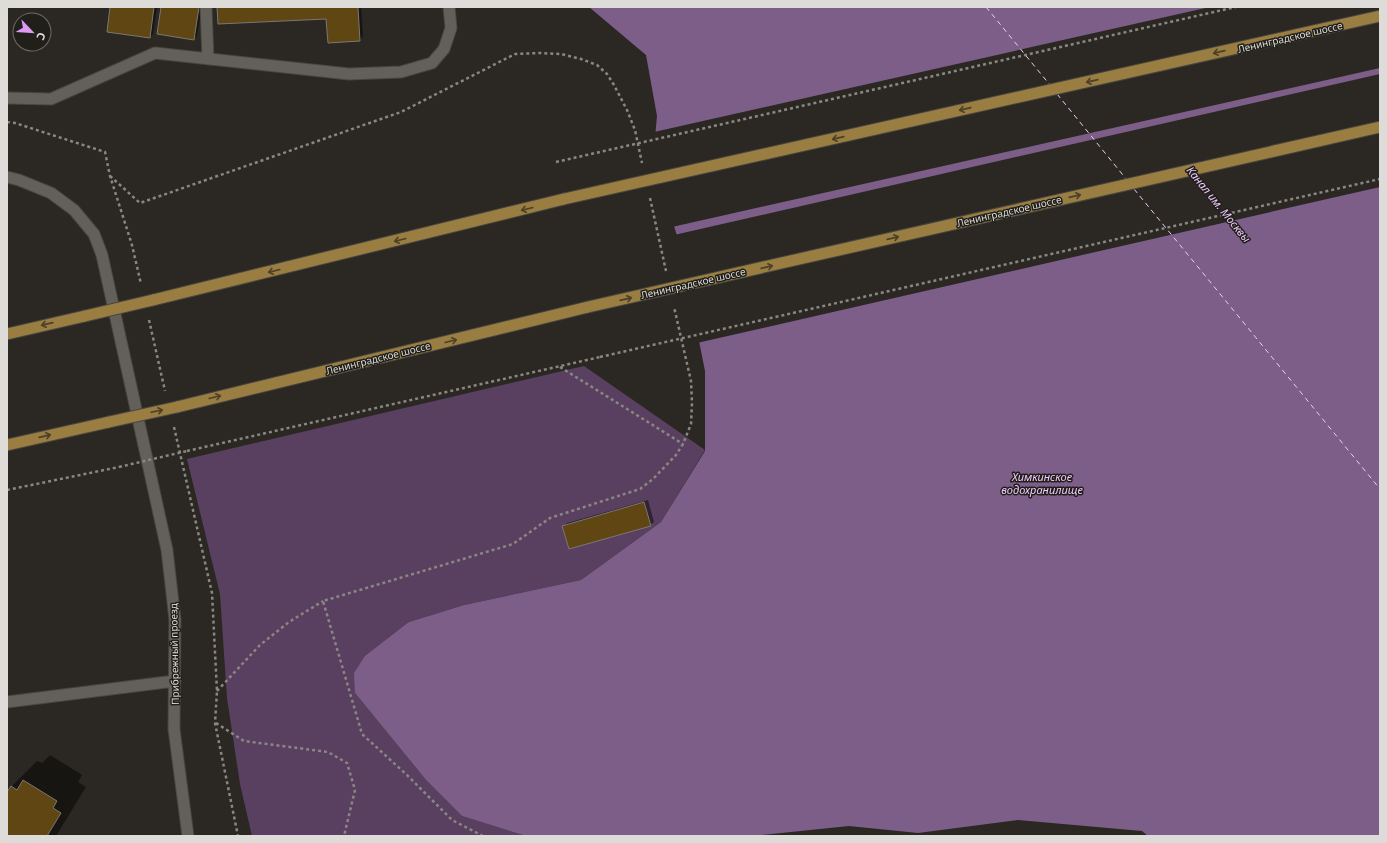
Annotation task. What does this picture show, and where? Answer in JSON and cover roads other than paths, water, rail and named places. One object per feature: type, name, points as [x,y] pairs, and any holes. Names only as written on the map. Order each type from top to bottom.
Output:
[{"type":"main road","name":"Ленинградское шоссе","points":[[7,334],[153,300],[564,199],[1380,16]]},
{"type":"main road","name":"Ленинградское шоссе","points":[[7,445],[177,407],[588,307],[1380,127]]},
{"type":"street","points":[[206,7],[208,59]]},
{"type":"street","points":[[7,98],[51,99],[155,53],[349,74],[401,72],[432,63],[444,49],[451,28],[449,7]]},
{"type":"street","name":"Прибрежный проезд","points":[[7,177],[19,180],[51,193],[74,210],[94,234],[102,255],[151,472],[168,558],[175,620],[174,729],[188,836]]},
{"type":"street","points":[[7,702],[175,681]]},
{"type":"water","name":"Химкинское водохранилище","points":[[589,7],[1380,7],[1380,836],[1148,836],[1142,831],[1018,820],[918,833],[849,826],[753,836],[526,836],[462,816],[426,780],[355,693],[354,673],[365,656],[409,622],[464,605],[581,580],[661,522],[705,451],[705,371],[680,245],[653,160],[657,116],[646,55]]},
{"type":"water label","name":"Канал им. Москвы","points":[[1219,204]]}]
